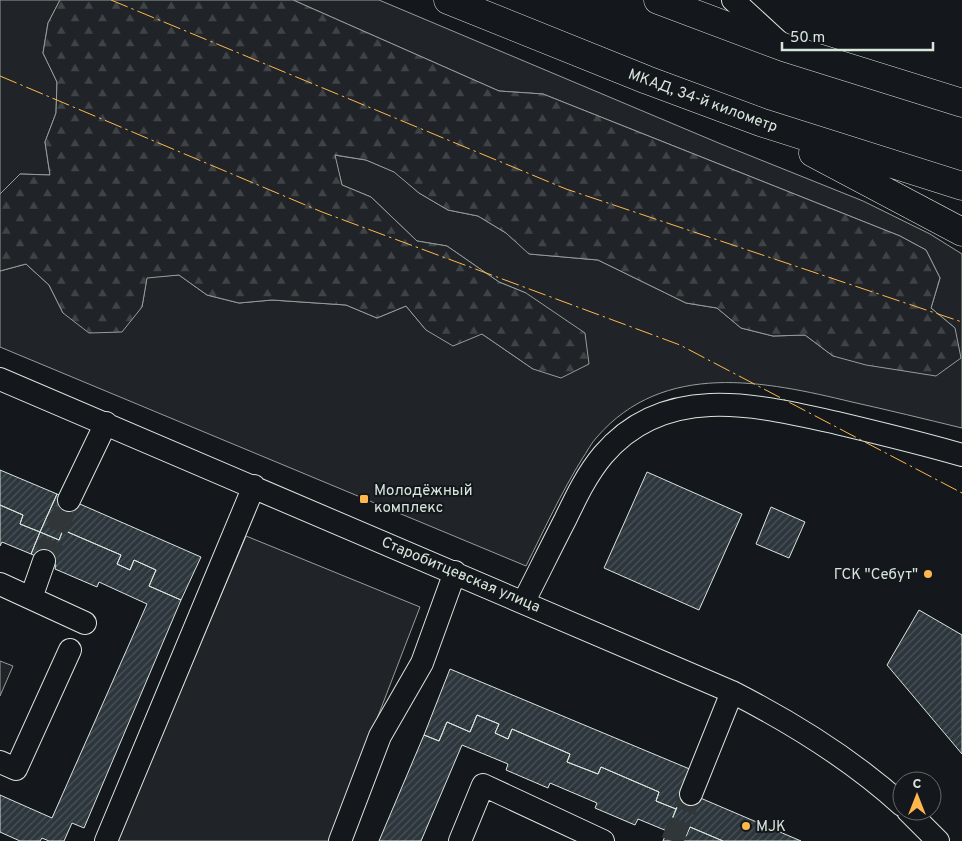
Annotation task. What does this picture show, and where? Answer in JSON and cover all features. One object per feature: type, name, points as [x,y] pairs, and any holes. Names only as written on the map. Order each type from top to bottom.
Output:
[{"type":"highway","name":"МКАД, 34-й километр","points":[[448,0],[646,80],[760,122],[962,186]]},
{"type":"highway","points":[[658,0],[786,48],[962,103]]},
{"type":"highway","points":[[646,80],[824,158],[962,232]]},
{"type":"street","points":[[733,0],[786,48]]},
{"type":"street","name":"Старобитцевская улица","points":[[0,379],[732,692],[783,718],[830,748],[892,796]]},
{"type":"street","points":[[524,602],[582,484],[598,462],[626,433],[656,416],[689,406],[726,404],[772,408],[920,442],[962,455]]},
{"type":"street","points":[[69,500],[106,424]]},
{"type":"street","points":[[106,841],[254,486]]},
{"type":"street","points":[[31,598],[44,561]]},
{"type":"street","points":[[340,841],[380,736],[422,663],[455,572]]},
{"type":"street","points":[[0,584],[84,623]]},
{"type":"street","points":[[0,762],[16,769],[70,650]]},
{"type":"street","points":[[691,794],[732,692]]},
{"type":"street","points":[[460,841],[483,784],[603,841]]},
{"type":"street","points":[[918,821],[938,841]]},
{"type":"green space","points":[[0,0],[60,0],[48,23],[43,53],[57,82],[56,113],[45,142],[50,175],[20,174],[0,194]]},
{"type":"green space","points":[[60,0],[293,0],[499,91],[543,94],[900,236],[926,250],[940,278],[931,308],[955,328],[961,358],[936,376],[866,365],[833,356],[805,335],[773,336],[741,328],[717,308],[686,303],[598,260],[529,254],[506,233],[478,216],[448,210],[419,193],[394,172],[366,160],[335,155],[342,185],[371,197],[417,241],[447,246],[499,282],[526,293],[585,333],[589,364],[561,378],[533,369],[482,334],[453,346],[426,330],[406,306],[377,318],[346,305],[272,300],[239,303],[207,295],[179,275],[147,278],[142,307],[122,332],[89,333],[63,313],[49,285],[26,264],[0,271],[0,194],[20,174],[50,175],[45,142],[56,113],[57,82],[43,53],[48,23]]},
{"type":"green space","points":[[293,0],[379,0],[721,144],[863,201],[930,234],[962,254],[962,428],[819,394],[751,384],[717,383],[684,387],[653,396],[624,413],[593,442],[567,485],[526,566],[0,347],[0,271],[26,264],[49,285],[63,313],[142,307],[147,277],[179,275],[207,295],[239,303],[272,300],[346,305],[377,318],[406,306],[426,330],[482,334],[533,369],[526,293],[499,282],[447,246],[417,241],[371,197],[342,185],[334,155],[366,160],[395,172],[419,193],[448,210],[478,216],[506,233],[530,254],[598,260],[686,303],[717,308],[741,328],[773,336],[805,335],[833,356],[955,328],[931,308],[940,278],[926,250],[900,236],[543,94],[499,91]]},
{"type":"green space","points":[[246,536],[420,607],[330,841],[117,841]]},
{"type":"green space","points":[[0,661],[13,666],[0,696]]},
{"type":"building","points":[[0,470],[57,494],[40,532],[20,524],[23,515],[0,505]]},
{"type":"building","points":[[647,472],[742,514],[699,610],[604,568]]},
{"type":"building","points":[[57,494],[201,557],[181,600],[149,586],[156,570],[134,560],[130,570],[117,564],[121,555],[63,530],[59,540],[40,532]]},
{"type":"building","points":[[0,505],[23,515],[20,524],[40,532],[31,554],[2,542],[0,546]]},
{"type":"building","points":[[771,507],[805,522],[789,558],[756,544]]},
{"type":"building","points":[[63,530],[121,555],[117,564],[130,570],[134,560],[156,570],[149,586],[181,600],[84,828],[72,823],[64,841],[49,841],[42,838],[40,841],[20,841],[0,832],[0,795],[52,818],[147,604],[99,582],[97,587],[55,569],[56,565],[31,554],[40,532],[59,540]]},
{"type":"building","points":[[919,610],[962,635],[962,754],[887,665]]},
{"type":"building","points":[[450,669],[692,770],[676,809],[656,801],[659,792],[601,767],[598,774],[567,762],[570,754],[512,729],[508,739],[495,733],[499,724],[477,715],[470,732],[447,722],[439,741],[424,735]]},
{"type":"building","points":[[477,715],[499,724],[495,733],[508,739],[512,729],[570,754],[567,762],[598,774],[601,767],[659,792],[656,801],[676,809],[667,831],[638,819],[635,825],[595,808],[597,803],[550,783],[548,788],[506,770],[508,764],[462,745],[421,841],[379,841],[424,735],[439,741],[447,722],[470,732]]},
{"type":"building","points":[[684,791],[801,841],[723,841],[690,827],[686,836],[668,829]]},
{"type":"building","points":[[690,827],[723,841],[663,841],[668,829],[686,836]]},
{"type":"tunnel","points":[[44,561],[69,500]]},
{"type":"tunnel","points":[[672,841],[691,794]]},
{"type":"power","points":[[111,0],[566,189],[962,322]]},
{"type":"power","points":[[0,76],[322,212],[680,345],[962,493]]},
{"type":"place","name":"Молодёжный комплекс","points":[[364,499]]},
{"type":"place","name":"ГСК \"Себут\"","points":[[928,574]]},
{"type":"place","name":"MJK","points":[[746,826]]}]
